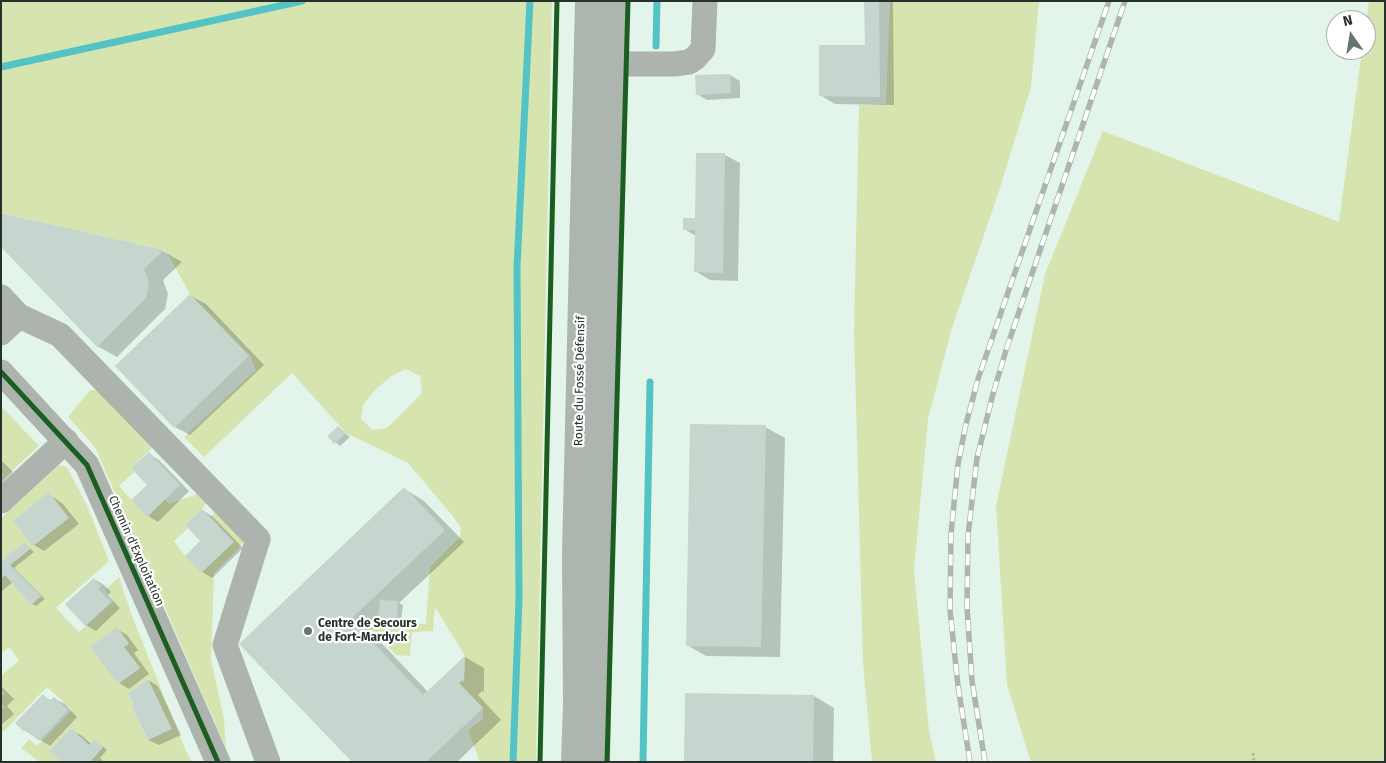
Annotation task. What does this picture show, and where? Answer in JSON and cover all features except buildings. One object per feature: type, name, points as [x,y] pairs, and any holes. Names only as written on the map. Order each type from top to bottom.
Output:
[{"type":"main road","name":"Route du Fossé Défensif","points":[[589,1],[599,64],[596,762]]},
{"type":"main road","name":"Route du Fossé Défensif","points":[[575,762],[578,682],[576,544],[599,64],[612,1]]},
{"type":"street","points":[[599,64],[683,64],[695,58],[703,49],[705,1]]},
{"type":"street","points":[[1,297],[19,316],[60,335],[258,539],[225,645],[268,762]]},
{"type":"street","points":[[1,333],[19,316]]},
{"type":"street","name":"Chemin d'Exploitation","points":[[1,372],[87,466],[218,762]]},
{"type":"street","points":[[1,500],[66,441]]},
{"type":"path","points":[[1253,753],[1254,762]]},
{"type":"green space","points":[[1,1],[552,1],[536,762],[480,762],[468,730],[483,719],[483,708],[459,683],[462,680],[464,682],[465,656],[435,607],[433,631],[412,632],[410,656],[396,655],[362,619],[426,624],[430,567],[460,537],[461,528],[452,515],[408,463],[346,433],[292,373],[204,457],[184,437],[256,370],[250,356],[190,294],[169,256],[164,250],[1,213]],"holes":[[[406,369],[420,376],[422,393],[387,428],[373,430],[361,419],[363,405],[374,391],[390,377]]]},
{"type":"green space","points":[[890,1],[1039,1],[1031,87],[999,191],[952,328],[928,419],[914,570],[929,731],[936,762],[872,762],[863,663],[854,331],[859,105],[886,104]]},
{"type":"green space","points":[[1369,1],[1385,1],[1385,762],[1031,762],[1007,685],[996,506],[1045,274],[1103,131],[1339,222],[1361,60],[1376,60],[1376,10],[1368,10]]},
{"type":"green space","points":[[90,390],[99,390],[155,445],[131,468],[134,472],[119,486],[147,517],[165,499],[169,504],[200,493],[208,500],[202,509],[185,525],[188,528],[174,541],[201,573],[234,542],[211,517],[217,509],[244,541],[214,573],[211,659],[224,719],[226,748],[95,447],[68,417]]},
{"type":"green space","points":[[1,406],[39,446],[1,481]]},
{"type":"green space","points":[[59,465],[67,467],[87,506],[109,561],[56,608],[79,632],[114,601],[105,590],[119,577],[132,616],[185,749],[192,762],[90,762],[103,747],[95,739],[89,745],[71,728],[49,751],[61,762],[40,762],[21,748],[29,739],[37,746],[72,710],[47,687],[1,734],[1,711],[5,707],[1,704],[1,696],[5,693],[1,689],[1,676],[19,660],[9,647],[1,654],[1,578],[5,575],[31,605],[41,596],[10,565],[30,549],[24,542],[1,562],[1,518]],"holes":[[[117,628],[129,643],[124,647],[140,668],[118,684],[90,647]],[[148,679],[171,729],[148,740],[131,705],[133,704],[128,693]]]},
{"type":"waterway","points":[[1,67],[302,1]]},
{"type":"waterway","points":[[513,762],[519,599],[517,267],[530,1]]},
{"type":"waterway","points":[[656,46],[657,1]]},
{"type":"waterway","points":[[643,762],[650,382]]},
{"type":"railway","points":[[970,762],[958,686],[950,610],[951,534],[958,464],[978,379],[1109,1]]},
{"type":"railway","points":[[985,762],[972,681],[967,607],[968,536],[977,458],[1007,347],[1125,1]]},
{"type":"cycle path","points":[[540,762],[557,1]]},
{"type":"cycle path","points":[[607,762],[628,1]]},
{"type":"cycle path","points":[[1,372],[87,465],[218,762]]},
{"type":"place","name":"Centre de Secours de Fort-Mardyck","points":[[308,631]]}]
